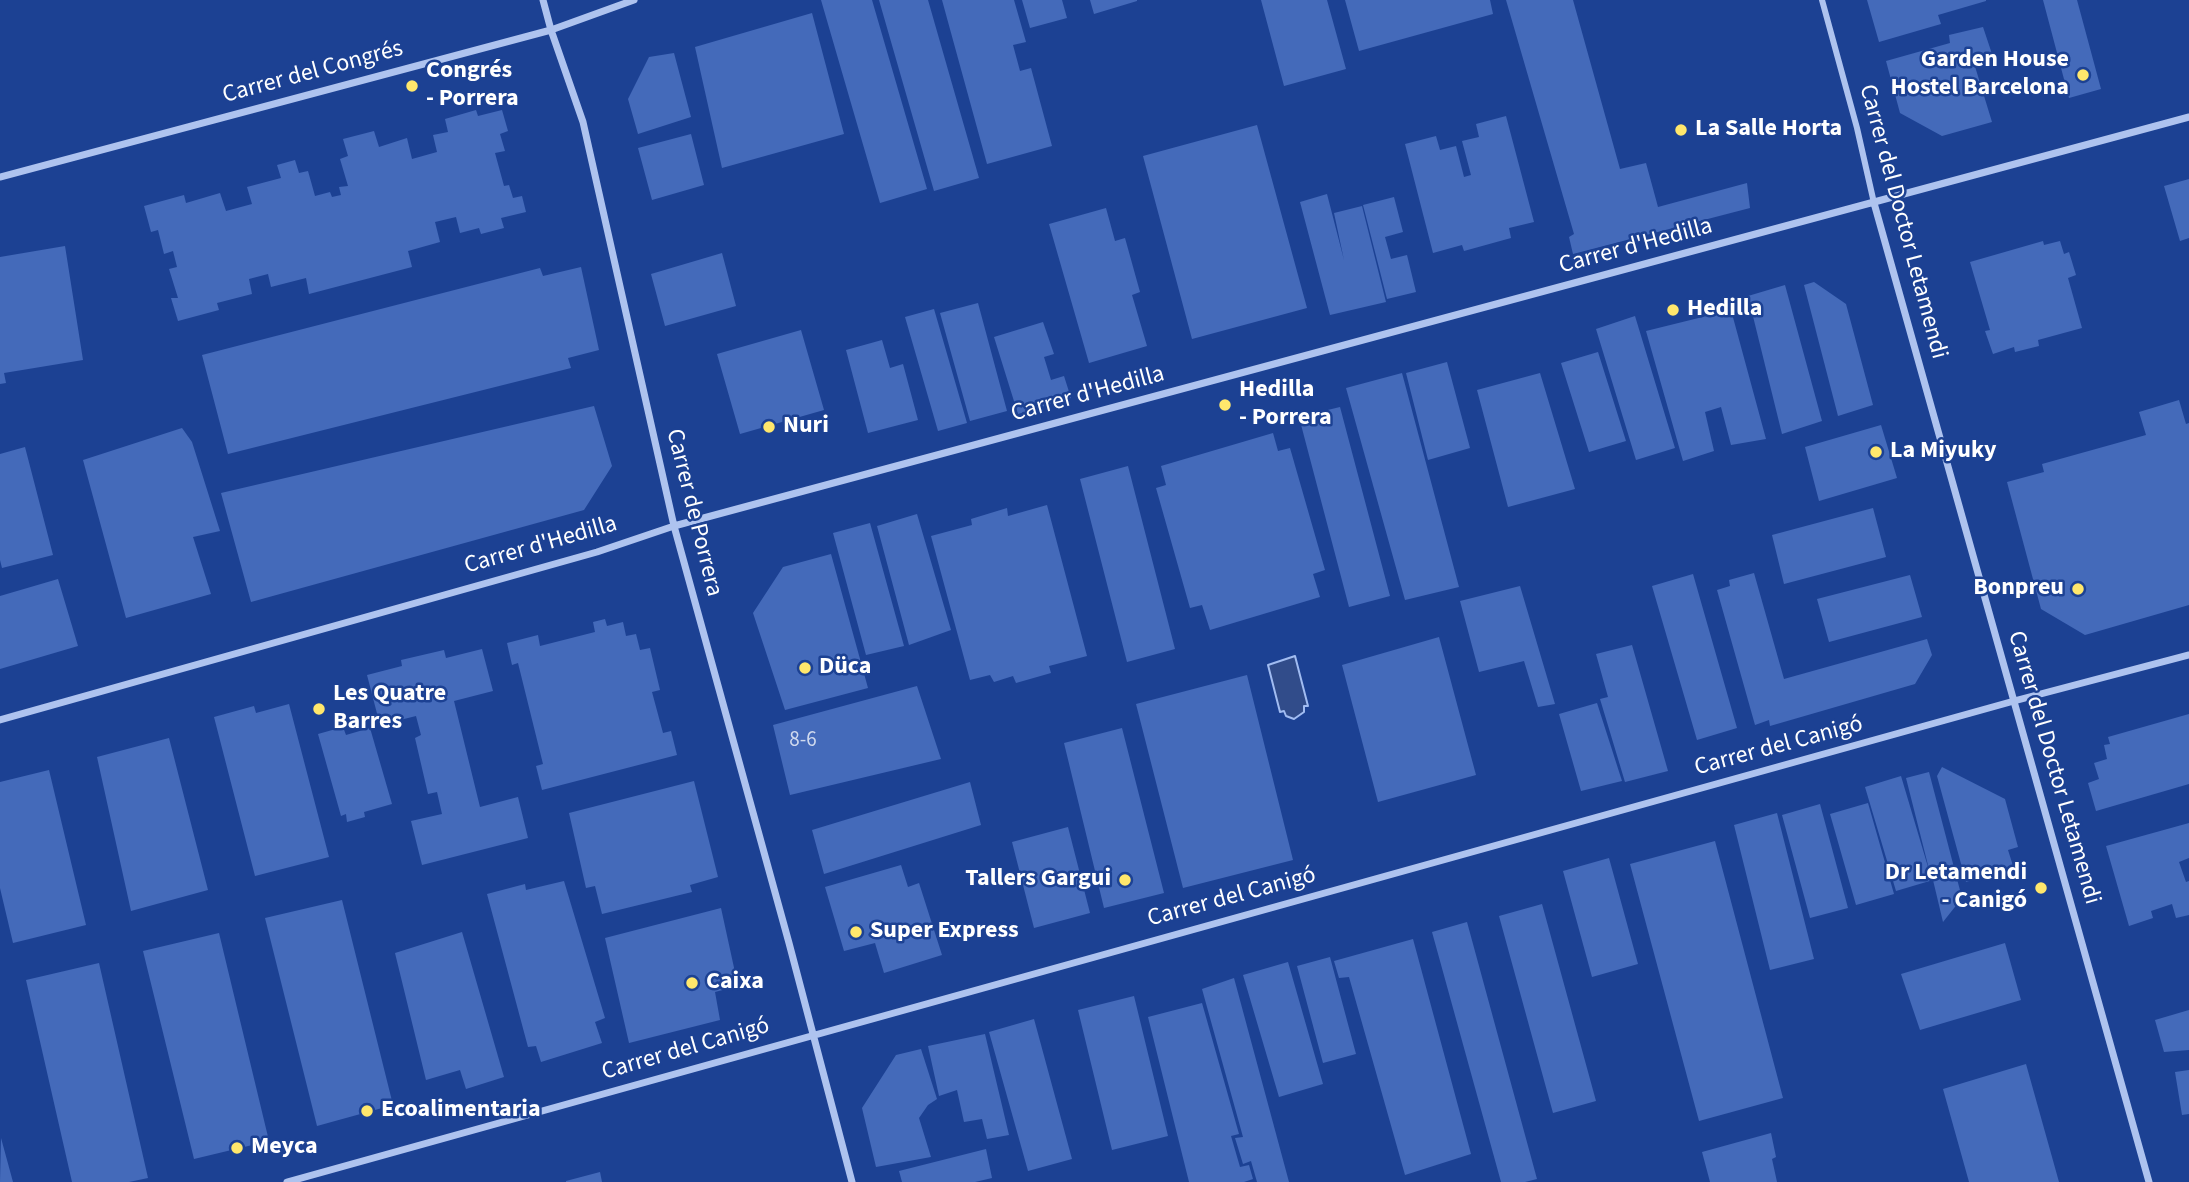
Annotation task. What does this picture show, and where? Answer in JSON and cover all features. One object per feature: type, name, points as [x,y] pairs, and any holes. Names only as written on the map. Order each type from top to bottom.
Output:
[{"type":"street","name":"Carrer de Porrera","points":[[543,0],[583,122],[674,526],[852,1182]]},
{"type":"street","name":"Carrer del Congrés","points":[[0,177],[551,30],[634,0]]},
{"type":"street","name":"Carrer del Doctor Letamendi","points":[[1822,0],[1857,128],[1874,203],[2149,1182]]},
{"type":"street","name":"Carrer d'Hedilla","points":[[0,720],[597,552],[674,526],[2189,117]]},
{"type":"street","name":"Carrer del Canigó","points":[[287,1182],[2014,701],[2189,655]]},
{"type":"water","points":[[1295,656],[1308,706],[1304,706],[1304,712],[1294,719],[1286,716],[1284,711],[1280,712],[1268,665]]},
{"type":"building","points":[[821,0],[872,0],[927,189],[880,203]]},
{"type":"building","points":[[879,0],[928,0],[979,178],[934,191]]},
{"type":"building","points":[[942,0],[1014,0],[1026,42],[1013,45],[1020,71],[1031,68],[1052,146],[987,164]]},
{"type":"building","points":[[1022,0],[1062,0],[1067,18],[1030,28]]},
{"type":"building","points":[[1090,0],[1137,0],[1137,1],[1094,14]]},
{"type":"building","points":[[1261,0],[1327,0],[1346,69],[1284,86]]},
{"type":"building","points":[[1345,0],[1490,0],[1493,14],[1359,51]]},
{"type":"building","points":[[1506,0],[1573,0],[1620,169],[1646,163],[1658,207],[1747,183],[1750,208],[1573,254],[1569,237],[1574,234]]},
{"type":"building","points":[[1867,0],[1986,1],[1938,15],[1941,24],[1879,42]]},
{"type":"building","points":[[2043,0],[2077,0],[2101,89],[2069,98]]},
{"type":"building","points":[[812,13],[844,134],[722,168],[695,47]]},
{"type":"building","points":[[1983,27],[1992,54],[1973,60],[1992,122],[1942,136],[1900,113],[1886,61],[1950,43],[1949,35]]},
{"type":"building","points":[[674,53],[691,117],[638,134],[628,99],[649,57]]},
{"type":"building","points":[[476,110],[478,116],[502,110],[508,131],[500,134],[505,151],[495,153],[504,186],[509,185],[513,198],[522,196],[526,212],[501,218],[504,228],[481,234],[479,228],[460,233],[456,217],[435,222],[440,242],[408,251],[412,267],[309,294],[306,278],[271,287],[268,274],[249,279],[252,294],[217,303],[219,310],[178,321],[171,298],[178,298],[169,269],[177,267],[173,251],[164,254],[158,230],[151,232],[144,206],[184,195],[186,203],[220,193],[226,211],[252,204],[247,187],[281,178],[277,165],[295,160],[299,173],[308,171],[315,196],[330,192],[332,197],[341,195],[339,187],[348,186],[340,159],[348,156],[343,139],[374,131],[379,147],[407,138],[412,159],[437,152],[433,135],[448,132],[445,119]]},
{"type":"building","points":[[1506,116],[1534,222],[1509,228],[1511,238],[1464,251],[1462,245],[1433,253],[1405,144],[1436,136],[1440,150],[1456,146],[1464,177],[1471,175],[1462,141],[1479,137],[1476,124]]},
{"type":"building","points":[[1257,125],[1307,308],[1192,339],[1143,156]]},
{"type":"building","points":[[691,134],[704,185],[652,200],[638,148]]},
{"type":"building","points":[[2189,179],[2189,238],[2180,241],[2164,186]]},
{"type":"building","points":[[1327,194],[1344,260],[1334,213],[1362,206],[1386,302],[1330,315],[1300,202]]},
{"type":"building","points":[[1394,197],[1403,232],[1385,237],[1391,259],[1407,255],[1416,292],[1387,299],[1363,205]]},
{"type":"building","points":[[1106,208],[1115,241],[1125,238],[1140,292],[1132,295],[1147,346],[1089,363],[1049,224]]},
{"type":"building","points":[[2043,241],[2044,245],[2060,241],[2064,254],[2069,252],[2076,275],[2068,278],[2082,328],[2038,340],[2039,346],[2015,352],[2014,347],[1993,354],[1985,331],[1990,330],[1970,262]]},
{"type":"building","points":[[65,246],[83,360],[4,373],[6,383],[0,384],[0,257]]},
{"type":"building","points":[[722,253],[736,306],[665,326],[651,274]]},
{"type":"building","points":[[581,267],[599,350],[568,358],[571,368],[228,454],[202,355],[540,268],[543,276]]},
{"type":"building","points":[[1814,282],[1846,304],[1873,405],[1838,416],[1804,285]]},
{"type":"building","points":[[1785,285],[1822,421],[1782,434],[1748,296]]},
{"type":"building","points":[[978,303],[1007,411],[970,421],[940,313]]},
{"type":"building","points":[[934,309],[967,423],[938,431],[905,317]]},
{"type":"building","points":[[1731,310],[1766,439],[1731,445],[1721,407],[1705,412],[1714,451],[1683,461],[1646,331]]},
{"type":"building","points":[[1635,316],[1675,448],[1636,460],[1596,329]]},
{"type":"building","points":[[1043,322],[1054,354],[1044,357],[1051,380],[1064,376],[1071,398],[1018,414],[994,337]]},
{"type":"building","points":[[801,330],[824,410],[740,434],[717,354]]},
{"type":"building","points":[[882,340],[890,368],[903,364],[918,420],[868,433],[846,350]]},
{"type":"building","points":[[1598,352],[1626,441],[1589,452],[1561,363]]},
{"type":"building","points":[[1447,362],[1470,448],[1428,460],[1406,373]]},
{"type":"building","points":[[1402,373],[1459,587],[1405,600],[1346,388]]},
{"type":"building","points":[[1540,373],[1575,489],[1508,507],[1477,390]]},
{"type":"building","points":[[2179,400],[2186,424],[2189,423],[2189,605],[2085,635],[2041,609],[2007,482],[2044,472],[2042,464],[2146,435],[2139,412]]},
{"type":"building","points":[[594,406],[612,466],[584,510],[251,602],[221,493]]},
{"type":"building","points":[[1340,407],[1390,596],[1349,607],[1299,417]]},
{"type":"building","points":[[1881,425],[1897,478],[1819,501],[1805,447]]},
{"type":"building","points":[[182,428],[192,442],[220,531],[193,537],[211,594],[126,618],[83,460]]},
{"type":"building","points":[[1273,433],[1278,451],[1290,448],[1325,570],[1313,574],[1320,597],[1210,630],[1202,605],[1190,608],[1156,488],[1166,485],[1161,466]]},
{"type":"building","points":[[25,447],[53,555],[2,568],[0,454]]},
{"type":"building","points":[[1128,466],[1175,649],[1127,662],[1080,479]]},
{"type":"building","points":[[1047,505],[1087,656],[1049,666],[1051,673],[1016,683],[1013,676],[994,682],[990,675],[970,680],[931,536],[972,525],[971,519],[1007,508],[1008,516]]},
{"type":"building","points":[[1873,508],[1886,557],[1784,584],[1772,535]]},
{"type":"building","points":[[917,514],[951,630],[909,645],[877,526]]},
{"type":"building","points":[[870,523],[904,646],[866,655],[833,533]]},
{"type":"building","points":[[831,554],[868,688],[785,710],[753,613],[783,567]]},
{"type":"building","points":[[1754,573],[1784,679],[1927,639],[1932,655],[1915,684],[1770,726],[1769,720],[1755,725],[1717,590],[1730,586],[1729,580]]},
{"type":"building","points":[[1693,574],[1737,728],[1697,740],[1652,586]]},
{"type":"building","points":[[1910,575],[1922,617],[1829,642],[1817,599]]},
{"type":"building","points":[[58,579],[78,646],[0,669],[0,596]]},
{"type":"building","points":[[1520,586],[1555,704],[1538,707],[1524,661],[1479,672],[1460,601]]},
{"type":"building","points":[[605,619],[607,626],[623,622],[626,636],[636,634],[640,650],[650,648],[660,690],[652,692],[663,733],[671,731],[677,755],[542,790],[536,766],[543,764],[518,663],[512,665],[507,643],[538,635],[540,646],[595,632],[593,622]]},
{"type":"building","points":[[1439,637],[1476,775],[1378,802],[1342,665]]},
{"type":"building","points":[[1632,645],[1668,771],[1625,782],[1600,699],[1608,697],[1596,654]]},
{"type":"building","points":[[482,649],[493,691],[454,701],[480,807],[518,797],[528,838],[422,865],[411,821],[442,814],[437,792],[428,794],[415,738],[421,735],[416,716],[380,725],[367,675],[402,666],[401,660],[444,650],[446,658]]},
{"type":"building","points":[[1247,675],[1293,860],[1183,888],[1136,704]]},
{"type":"building","points":[[917,686],[941,759],[790,795],[773,725]]},
{"type":"building","points":[[1597,703],[1622,781],[1581,791],[1559,714]]},
{"type":"building","points":[[289,704],[329,857],[255,876],[214,717],[254,706],[256,713]]},
{"type":"building","points":[[2189,714],[2189,784],[2096,811],[2088,783],[2099,779],[2094,763],[2107,759],[2104,745],[2110,744],[2108,737]]},
{"type":"building","points":[[343,727],[346,735],[370,728],[392,804],[364,812],[365,817],[347,822],[346,814],[341,816],[318,734]]},
{"type":"building","points":[[1122,728],[1164,893],[1104,908],[1064,743]]},
{"type":"building","points":[[169,738],[208,890],[131,911],[97,757]]},
{"type":"building","points":[[1942,767],[2005,799],[2018,847],[2008,850],[2014,869],[1966,882],[1937,776]]},
{"type":"building","points":[[49,770],[86,925],[13,943],[0,888],[0,782]]},
{"type":"building","points":[[1929,772],[1962,898],[1943,922],[1933,880],[1896,891],[1865,787],[1901,776],[1931,877],[1906,778]]},
{"type":"building","points":[[694,781],[718,877],[690,885],[692,892],[602,914],[595,886],[586,888],[569,813]]},
{"type":"building","points":[[970,782],[981,825],[824,874],[812,830]]},
{"type":"building","points":[[1868,803],[1894,894],[1856,905],[1830,814]]},
{"type":"building","points":[[1820,804],[1848,908],[1810,918],[1782,815]]},
{"type":"building","points":[[1777,813],[1814,959],[1770,970],[1734,825]]},
{"type":"building","points":[[2189,823],[2189,858],[2179,862],[2186,882],[2189,881],[2189,915],[2176,918],[2172,904],[2151,911],[2153,918],[2129,926],[2106,846]]},
{"type":"building","points":[[1068,827],[1090,913],[1034,928],[1012,842]]},
{"type":"building","points":[[1715,841],[1783,1098],[1699,1121],[1630,864]]},
{"type":"building","points":[[1609,858],[1638,964],[1592,977],[1563,871]]},
{"type":"building","points":[[901,865],[908,887],[919,883],[942,955],[884,973],[875,943],[844,951],[825,887]]},
{"type":"building","points":[[564,881],[605,1018],[595,1022],[602,1043],[541,1062],[536,1046],[528,1047],[487,894],[525,884],[526,890]]},
{"type":"building","points":[[342,900],[393,1105],[317,1126],[265,918]]},
{"type":"building","points":[[1542,904],[1596,1101],[1553,1113],[1499,916]]},
{"type":"building","points":[[721,908],[738,986],[715,992],[720,1020],[629,1043],[605,938]]},
{"type":"building","points":[[1467,922],[1537,1179],[1525,1182],[1501,1182],[1432,932]]},
{"type":"building","points":[[462,932],[504,1077],[466,1089],[460,1070],[426,1080],[395,953]]},
{"type":"building","points":[[219,933],[269,1141],[194,1159],[143,951]]},
{"type":"building","points":[[1413,939],[1471,1154],[1405,1175],[1349,977],[1339,978],[1334,961]]},
{"type":"building","points":[[2005,943],[2021,1000],[1920,1030],[1901,974]]},
{"type":"building","points":[[1330,957],[1356,1054],[1323,1063],[1297,966]]},
{"type":"building","points":[[1288,962],[1323,1084],[1279,1097],[1243,975]]},
{"type":"building","points":[[99,963],[148,1178],[129,1182],[72,1182],[26,980]]},
{"type":"building","points":[[1234,978],[1289,1182],[1257,1182],[1251,1161],[1243,1164],[1235,1138],[1243,1137],[1202,989]]},
{"type":"building","points":[[1134,996],[1168,1136],[1112,1150],[1078,1010]]},
{"type":"building","points":[[1202,1003],[1239,1134],[1231,1136],[1240,1167],[1249,1165],[1253,1179],[1244,1182],[1189,1182],[1148,1017]]},
{"type":"building","points":[[2189,1010],[2189,1050],[2164,1052],[2155,1020]]},
{"type":"building","points":[[1034,1019],[1072,1159],[1028,1171],[989,1032]]},
{"type":"building","points":[[985,1034],[1009,1135],[987,1139],[982,1119],[964,1122],[957,1090],[939,1096],[928,1046]]},
{"type":"building","points":[[921,1049],[937,1099],[928,1105],[919,1118],[931,1157],[876,1167],[862,1108],[896,1055]]},
{"type":"building","points":[[2026,1064],[2059,1182],[1969,1182],[1943,1089]]},
{"type":"building","points":[[2189,1070],[2189,1114],[2182,1115],[2175,1072]]},
{"type":"building","points":[[1771,1133],[1776,1157],[1772,1159],[1777,1182],[1710,1182],[1702,1152]]},
{"type":"building","points":[[1,1138],[13,1182],[0,1182]]},
{"type":"building","points":[[986,1149],[992,1178],[975,1182],[902,1182],[899,1171]]},
{"type":"building","points":[[600,1172],[602,1182],[566,1182],[566,1181]]},
{"type":"place","name":"Garden House Hostel Barcelona","points":[[2083,75]]},
{"type":"place","name":"Congrés - Porrera","points":[[412,86]]},
{"type":"place","name":"La Salle Horta","points":[[1681,130]]},
{"type":"place","name":"Hedilla","points":[[1673,310]]},
{"type":"place","name":"Hedilla - Porrera","points":[[1225,405]]},
{"type":"place","name":"Nuri","points":[[769,427]]},
{"type":"place","name":"La Miyuky","points":[[1876,452]]},
{"type":"place","name":"Bonpreu","points":[[2078,589]]},
{"type":"place","name":"Düca","points":[[805,668]]},
{"type":"place","name":"Les Quatre Barres","points":[[319,709]]},
{"type":"place","name":"Tallers Gargui","points":[[1125,880]]},
{"type":"place","name":"Dr Letamendi - Canigó","points":[[2041,888]]},
{"type":"place","name":"Super Express","points":[[856,932]]},
{"type":"place","name":"Caixa","points":[[692,983]]},
{"type":"place","name":"Ecoalimentaria","points":[[367,1111]]},
{"type":"place","name":"Meyca","points":[[237,1148]]}]
